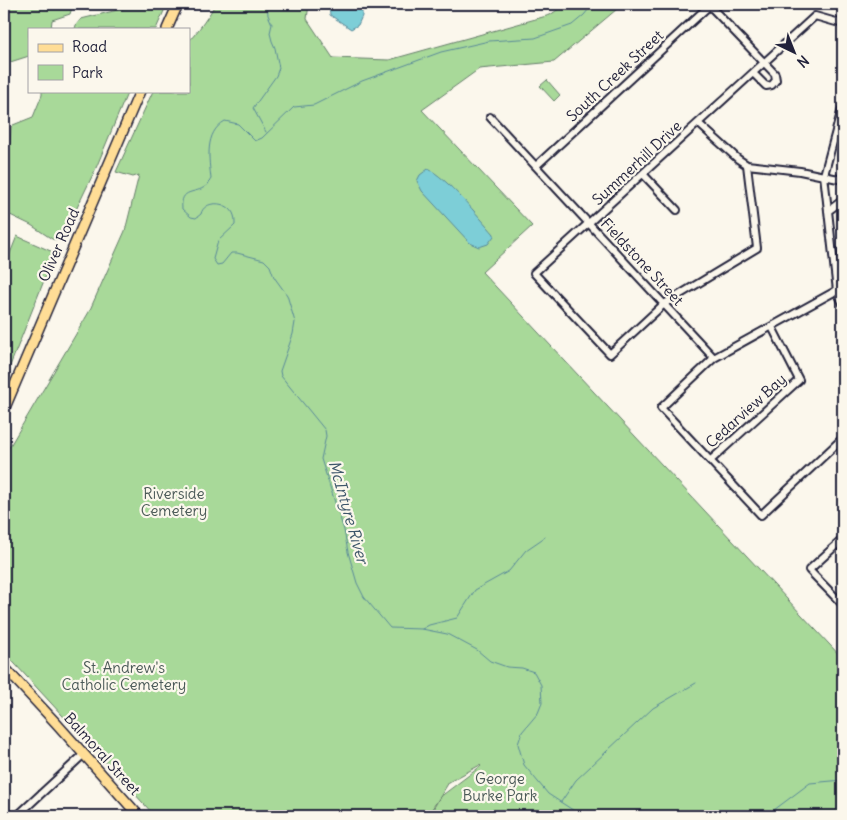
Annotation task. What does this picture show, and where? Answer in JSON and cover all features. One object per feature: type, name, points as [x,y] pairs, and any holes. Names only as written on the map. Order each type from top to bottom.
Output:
[{"type":"main road","points":[[167,28],[178,4]]},
{"type":"main road","name":"Oliver Road","points":[[4,410],[45,310],[140,92]]},
{"type":"main road","name":"Balmoral Street","points":[[4,667],[84,754],[135,815]]},
{"type":"street","points":[[710,5],[776,77],[774,83],[766,86],[753,73]]},
{"type":"street","name":"South Creek Street","points":[[536,166],[710,5]]},
{"type":"street","name":"Summerhill Drive","points":[[664,304],[610,354],[534,274],[815,16],[843,24]]},
{"type":"street","points":[[843,105],[824,175],[843,304]]},
{"type":"street","name":"Fieldstone Street","points":[[490,117],[714,358]]},
{"type":"street","points":[[698,123],[747,165],[824,175],[843,180]]},
{"type":"street","points":[[664,304],[757,248],[747,165]]},
{"type":"street","points":[[643,174],[677,210]]},
{"type":"street","points":[[828,211],[843,200]]},
{"type":"street","points":[[840,289],[714,358],[661,408],[761,515],[843,438]]},
{"type":"street","name":"Cedarview Bay","points":[[710,460],[799,380],[772,327]]},
{"type":"street","points":[[843,538],[809,570],[843,605]]},
{"type":"street","points":[[18,816],[84,754]]},
{"type":"green space","points":[[4,4],[73,4],[70,14],[52,20],[51,28],[28,28],[28,56],[4,64]]},
{"type":"green space","points":[[134,4],[167,4],[156,28],[75,28],[81,19],[134,6]]},
{"type":"green space","points":[[215,4],[309,4],[307,19],[333,58],[389,60],[550,15],[566,4],[623,4],[554,62],[479,69],[422,110],[532,226],[482,272],[843,659],[843,816],[429,816],[440,797],[427,816],[155,816],[4,652],[4,456],[89,312],[125,231],[139,175],[133,177],[116,172],[153,92],[190,92],[190,40],[204,23]],"holes":[[[480,765],[481,766],[440,797],[449,782]]]},
{"type":"green space","points":[[547,80],[560,95],[554,101],[540,86]]},
{"type":"green space","points":[[42,92],[128,92],[96,168],[61,241],[52,239],[31,225],[4,212],[4,158],[10,143],[11,127],[33,117]]},
{"type":"green space","points":[[17,236],[55,253],[4,381],[4,266]]},
{"type":"water","points":[[329,4],[362,4],[362,16],[358,25],[351,29],[330,15]]},
{"type":"water","points":[[428,169],[453,188],[494,234],[488,244],[479,247],[470,243],[422,191],[417,181],[420,175]]},
{"type":"waterway","name":"McIntyre River","points":[[266,132],[253,108],[276,76],[279,68],[270,33],[272,24],[268,15],[267,4]]},
{"type":"waterway","name":"McIntyre River","points":[[582,816],[548,794],[524,765],[518,744],[522,732],[538,713],[542,703],[541,685],[534,672],[522,668],[507,667],[490,661],[477,650],[447,634],[422,629],[390,628],[364,597],[357,583],[344,530],[321,459],[326,436],[325,430],[281,376],[280,371],[293,334],[295,322],[287,295],[274,277],[270,266],[264,260],[237,253],[231,253],[222,264],[217,265],[213,259],[218,241],[235,225],[234,216],[230,209],[221,204],[211,204],[206,206],[196,218],[191,217],[182,209],[182,202],[186,194],[202,189],[211,179],[209,147],[214,132],[225,121],[238,124],[255,141],[262,138],[294,107],[314,105],[362,81],[441,52],[489,41],[535,38],[572,25],[593,4]]},
{"type":"waterway","points":[[422,629],[429,625],[457,618],[475,590],[509,571],[526,550],[545,537]]},
{"type":"waterway","points":[[561,802],[576,780],[653,708],[696,683]]},
{"type":"waterway","name":"McIntyre River","points":[[766,816],[810,783],[843,780]]},
{"type":"park label","name":"Riverside Cemetery","points":[[174,502]]},
{"type":"park label","name":"St. Andrew's Catholic Cemetery","points":[[124,676]]},
{"type":"park label","name":"George Burke Park","points":[[500,788]]}]
